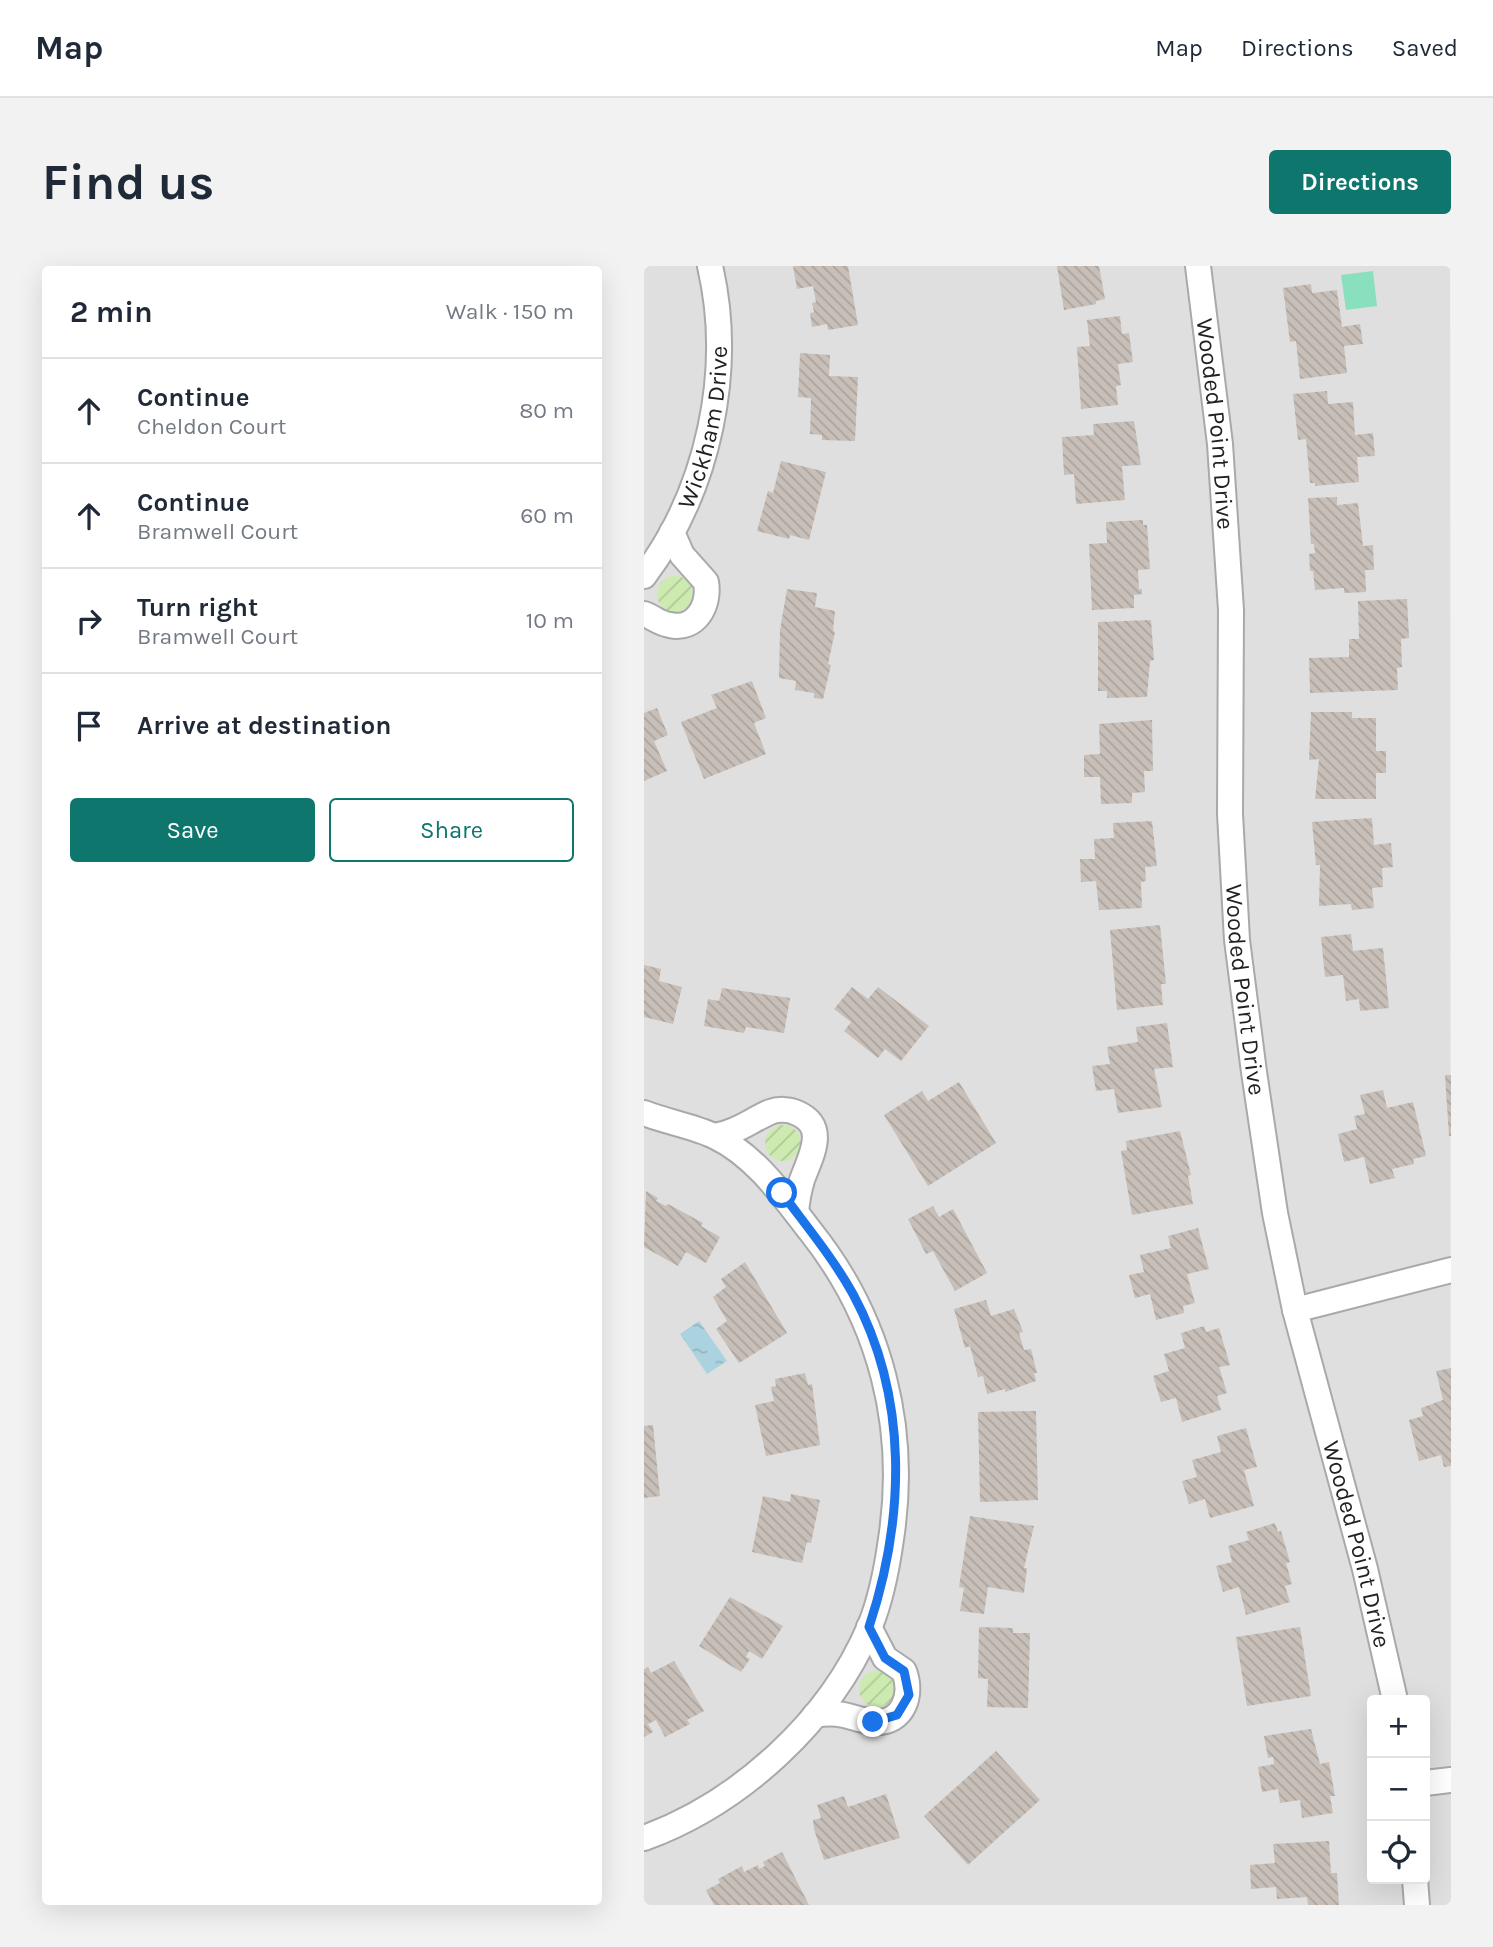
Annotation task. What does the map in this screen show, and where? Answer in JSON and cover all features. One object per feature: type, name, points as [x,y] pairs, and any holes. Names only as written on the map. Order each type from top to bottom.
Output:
[{"type":"street","name":"Wickham Drive","points":[[644,576],[673,532],[708,442],[718,382],[719,333],[710,266]]},
{"type":"street","name":"Wooded Point Drive","points":[[1198,266],[1220,444],[1231,610],[1230,814],[1237,940],[1275,1213],[1295,1310],[1365,1569],[1394,1695]]},
{"type":"street","points":[[644,614],[676,626],[693,621],[704,608],[706,582],[682,555],[673,532]]},
{"type":"street","points":[[715,1136],[744,1128],[770,1112],[785,1110],[799,1114],[810,1124],[816,1137],[815,1152],[802,1180],[796,1212]]},
{"type":"street","points":[[644,1113],[715,1136],[760,1170],[829,1254],[854,1295],[874,1340],[896,1438],[895,1510],[888,1559],[869,1627],[814,1715],[791,1742],[751,1778],[713,1805],[644,1838]]},
{"type":"street","points":[[1295,1310],[1451,1270]]},
{"type":"street","points":[[814,1715],[846,1714],[873,1722],[886,1721],[904,1706],[909,1695],[904,1671],[885,1658],[869,1627]]},
{"type":"street","points":[[1430,1782],[1451,1780]]},
{"type":"street","points":[[1416,1884],[1418,1905]]},
{"type":"shaded area","points":[[644,266],[1450,266],[1451,1905],[644,1905]]},
{"type":"green space","points":[[1373,271],[1377,306],[1346,310],[1341,275]]},
{"type":"green space","points":[[675,576],[687,582],[693,594],[687,606],[675,612],[663,606],[657,594],[663,582]]},
{"type":"green space","points":[[783,1125],[796,1130],[801,1143],[796,1156],[783,1161],[770,1156],[765,1143],[770,1130]]},
{"type":"green space","points":[[877,1671],[890,1676],[895,1689],[890,1702],[877,1707],[864,1702],[859,1689],[864,1676]]},
{"type":"water","points":[[699,1321],[727,1361],[707,1374],[680,1334]]},
{"type":"building","points":[[793,266],[848,266],[858,325],[828,330],[827,324],[812,327],[810,313],[814,312],[812,303],[816,302],[813,286],[797,289]]},
{"type":"building","points":[[1057,266],[1099,266],[1105,299],[1096,301],[1096,304],[1064,310]]},
{"type":"building","points":[[1311,284],[1312,293],[1337,290],[1342,327],[1360,324],[1363,344],[1344,346],[1347,373],[1300,379],[1296,341],[1290,342],[1283,288]]},
{"type":"building","points":[[1120,316],[1122,334],[1129,333],[1133,362],[1118,364],[1121,385],[1116,386],[1118,405],[1081,409],[1077,347],[1090,346],[1087,320]]},
{"type":"building","points":[[800,353],[830,355],[829,376],[858,377],[855,441],[822,440],[822,435],[810,434],[811,398],[798,397]]},
{"type":"building","points":[[1327,391],[1328,404],[1353,402],[1355,435],[1373,433],[1375,456],[1357,457],[1359,482],[1315,486],[1315,483],[1310,483],[1306,439],[1298,440],[1293,394]]},
{"type":"building","points":[[1134,421],[1141,465],[1122,466],[1125,500],[1076,504],[1074,474],[1064,475],[1062,437],[1094,435],[1093,424]]},
{"type":"building","points":[[781,461],[826,472],[809,540],[790,535],[789,539],[757,531],[768,491],[773,493]]},
{"type":"building","points":[[1337,497],[1337,505],[1358,503],[1363,546],[1373,545],[1374,570],[1365,570],[1366,592],[1344,593],[1344,588],[1315,590],[1313,571],[1310,571],[1309,554],[1315,553],[1314,544],[1311,544],[1308,498]]},
{"type":"building","points":[[1143,520],[1143,525],[1147,525],[1150,569],[1138,570],[1139,589],[1142,589],[1142,594],[1134,595],[1134,608],[1092,610],[1089,544],[1107,543],[1106,522]]},
{"type":"building","points":[[787,589],[817,593],[815,607],[835,611],[835,632],[828,664],[831,665],[823,699],[814,698],[814,693],[795,690],[796,681],[779,678],[780,630]]},
{"type":"building","points":[[1407,599],[1409,638],[1401,639],[1402,667],[1397,668],[1398,690],[1310,693],[1309,658],[1349,657],[1349,639],[1359,639],[1358,601]]},
{"type":"building","points":[[1151,620],[1154,660],[1150,661],[1147,697],[1107,698],[1107,691],[1098,691],[1098,622]]},
{"type":"building","points":[[752,681],[766,718],[754,723],[766,754],[704,779],[681,722],[717,708],[711,695]]},
{"type":"building","points":[[657,708],[668,735],[654,741],[667,771],[644,781],[644,713]]},
{"type":"building","points":[[1311,712],[1352,712],[1352,718],[1376,718],[1376,751],[1386,751],[1386,773],[1376,773],[1376,799],[1315,799],[1319,759],[1309,760]]},
{"type":"building","points":[[1152,720],[1153,771],[1144,771],[1145,792],[1132,793],[1132,803],[1101,804],[1100,777],[1084,777],[1084,755],[1100,754],[1099,724]]},
{"type":"building","points":[[1372,818],[1374,845],[1391,843],[1393,867],[1382,868],[1383,887],[1372,888],[1374,908],[1352,910],[1351,904],[1319,906],[1320,865],[1316,865],[1312,822]]},
{"type":"building","points":[[1152,821],[1157,866],[1145,867],[1146,881],[1141,882],[1142,908],[1099,910],[1096,881],[1081,882],[1080,859],[1095,859],[1094,839],[1114,838],[1113,823]]},
{"type":"building","points":[[1160,925],[1166,984],[1161,984],[1163,1005],[1117,1010],[1110,930]]},
{"type":"building","points":[[1351,934],[1353,951],[1383,948],[1389,1008],[1360,1011],[1359,999],[1346,1001],[1343,975],[1325,977],[1321,937]]},
{"type":"building","points":[[644,965],[661,969],[659,981],[682,987],[673,1024],[644,1017]]},
{"type":"building","points":[[852,987],[868,999],[878,987],[929,1026],[901,1061],[885,1049],[878,1058],[844,1031],[851,1022],[834,1009]]},
{"type":"building","points":[[722,988],[790,998],[784,1033],[746,1027],[744,1033],[704,1026],[708,999],[719,1001]]},
{"type":"building","points":[[1167,1023],[1173,1067],[1154,1069],[1162,1107],[1118,1113],[1114,1089],[1096,1091],[1092,1066],[1110,1064],[1107,1047],[1138,1042],[1136,1027]]},
{"type":"building","points":[[1445,1075],[1451,1075],[1451,1136],[1449,1136]]},
{"type":"building","points":[[959,1082],[996,1143],[928,1186],[884,1115],[922,1091],[928,1101]]},
{"type":"building","points":[[1383,1090],[1387,1108],[1413,1102],[1426,1156],[1413,1159],[1414,1164],[1392,1169],[1395,1178],[1370,1184],[1364,1157],[1344,1162],[1338,1134],[1357,1129],[1354,1116],[1365,1114],[1360,1095]]},
{"type":"building","points":[[1180,1131],[1191,1175],[1188,1176],[1193,1204],[1132,1215],[1121,1151],[1127,1150],[1126,1141]]},
{"type":"building","points":[[646,1191],[658,1198],[656,1201],[666,1206],[668,1204],[703,1223],[701,1226],[720,1237],[706,1263],[686,1252],[678,1266],[644,1247]]},
{"type":"building","points":[[933,1206],[939,1217],[953,1209],[987,1273],[955,1291],[933,1251],[926,1254],[908,1219]]},
{"type":"building","points":[[1198,1228],[1209,1269],[1187,1274],[1195,1303],[1183,1306],[1184,1313],[1156,1320],[1150,1294],[1135,1298],[1129,1275],[1144,1272],[1140,1255],[1171,1248],[1168,1236]]},
{"type":"building","points":[[745,1262],[787,1333],[739,1363],[716,1329],[727,1321],[713,1297],[726,1287],[721,1279]]},
{"type":"building","points":[[986,1300],[991,1316],[1014,1309],[1023,1332],[1019,1333],[1024,1350],[1031,1349],[1037,1373],[1034,1373],[1036,1381],[1005,1392],[1005,1389],[987,1394],[983,1376],[978,1377],[970,1346],[965,1348],[954,1309]]},
{"type":"building","points":[[1204,1326],[1206,1332],[1219,1328],[1230,1365],[1219,1367],[1227,1393],[1217,1396],[1221,1410],[1182,1422],[1176,1398],[1161,1402],[1153,1376],[1169,1371],[1164,1354],[1185,1348],[1181,1333]]},
{"type":"building","points":[[1451,1368],[1451,1466],[1444,1467],[1441,1455],[1419,1461],[1409,1420],[1423,1416],[1421,1408],[1443,1400],[1436,1371]]},
{"type":"building","points":[[805,1373],[808,1385],[812,1384],[820,1445],[766,1456],[755,1405],[774,1401],[771,1387],[776,1386],[775,1379]]},
{"type":"building","points":[[1036,1411],[1038,1500],[980,1502],[978,1412]]},
{"type":"building","points":[[653,1425],[660,1496],[644,1498],[644,1426]]},
{"type":"building","points":[[1246,1428],[1257,1467],[1244,1470],[1254,1506],[1210,1518],[1205,1499],[1189,1504],[1182,1481],[1197,1477],[1192,1460],[1221,1452],[1217,1436]]},
{"type":"building","points":[[791,1494],[820,1500],[811,1543],[807,1542],[802,1563],[752,1552],[763,1496],[790,1502]]},
{"type":"building","points":[[970,1516],[1034,1526],[1024,1568],[1027,1568],[1024,1593],[988,1587],[984,1614],[960,1611],[964,1588],[959,1587]]},
{"type":"building","points":[[1275,1523],[1278,1532],[1281,1531],[1290,1562],[1286,1563],[1292,1584],[1285,1586],[1290,1602],[1246,1615],[1239,1587],[1223,1592],[1216,1566],[1232,1562],[1228,1546],[1249,1540],[1246,1532]]},
{"type":"building","points":[[730,1597],[783,1626],[762,1659],[749,1651],[746,1657],[750,1659],[741,1672],[699,1646]]},
{"type":"building","points":[[979,1627],[1013,1628],[1013,1633],[1030,1633],[1028,1708],[987,1707],[988,1679],[978,1678]]},
{"type":"building","points":[[1300,1627],[1311,1696],[1247,1706],[1236,1637]]},
{"type":"building","points":[[674,1661],[704,1711],[687,1720],[690,1724],[665,1737],[656,1720],[648,1724],[653,1732],[644,1737],[644,1669],[648,1667],[651,1673]]},
{"type":"building","points":[[1311,1729],[1320,1764],[1329,1762],[1335,1796],[1330,1796],[1333,1813],[1302,1818],[1300,1800],[1280,1803],[1278,1789],[1262,1792],[1258,1767],[1274,1764],[1273,1757],[1268,1758],[1264,1736]]},
{"type":"building","points":[[996,1751],[1040,1800],[968,1865],[924,1816]]},
{"type":"building","points":[[886,1794],[900,1838],[824,1860],[814,1829],[813,1820],[821,1818],[817,1805],[844,1796],[848,1807]]},
{"type":"building","points":[[1329,1841],[1331,1873],[1337,1873],[1339,1905],[1308,1905],[1307,1897],[1277,1899],[1276,1887],[1251,1889],[1250,1865],[1275,1863],[1273,1844]]},
{"type":"building","points":[[782,1852],[809,1905],[714,1905],[706,1890],[720,1883],[718,1879],[742,1866],[744,1872],[758,1865],[759,1869],[765,1866],[763,1862]]},
{"type":"route","points":[[782,1193],[829,1254],[854,1295],[874,1340],[888,1389],[896,1438],[895,1510],[888,1559],[869,1627],[885,1658],[904,1671],[909,1683],[909,1695],[897,1715],[886,1721],[873,1722]]}]
